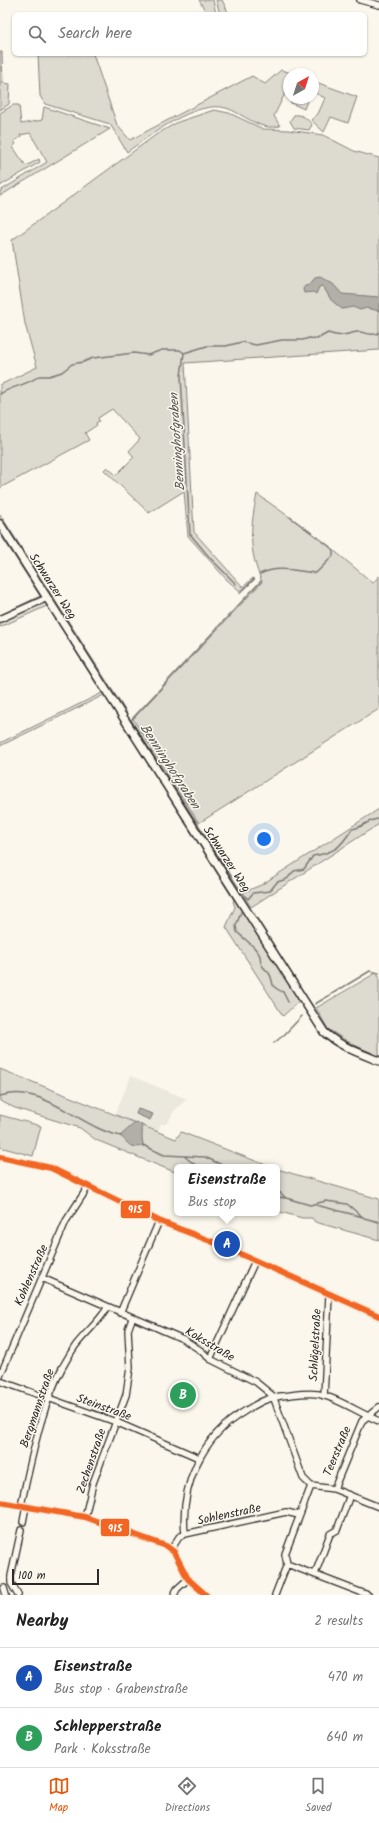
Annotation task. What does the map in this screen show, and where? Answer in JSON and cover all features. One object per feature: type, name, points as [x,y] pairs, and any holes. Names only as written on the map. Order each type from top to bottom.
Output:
[{"type":"street","points":[[360,0],[379,5]]},
{"type":"street","name":"Schwarzer Weg","points":[[0,524],[324,1032],[337,1042],[379,1061]]},
{"type":"street","points":[[0,619],[47,598]]},
{"type":"street","points":[[0,1157],[50,1168],[159,1221],[256,1261],[329,1295],[379,1316]]},
{"type":"street","name":"Kohlenstraße","points":[[0,1376],[66,1221],[88,1187]]},
{"type":"street","points":[[120,1314],[159,1221]]},
{"type":"street","points":[[210,1359],[256,1261]]},
{"type":"street","name":"Koksstraße","points":[[42,1278],[120,1314],[183,1339],[200,1350],[210,1359],[256,1382],[273,1396]]},
{"type":"street","name":"Schlägelstraße","points":[[324,1396],[329,1295]]},
{"type":"street","name":"Bergmannstraße","points":[[22,1522],[33,1452],[49,1399],[61,1370],[76,1345],[102,1316],[107,1308]]},
{"type":"street","name":"Zechenstraße","points":[[85,1517],[93,1483],[126,1395],[130,1368],[128,1330],[132,1319]]},
{"type":"street","name":"Steinstraße","points":[[0,1381],[116,1422],[199,1458]]},
{"type":"street","points":[[185,1534],[185,1496],[199,1458],[210,1440],[223,1426],[239,1414],[273,1396],[318,1394],[379,1421]]},
{"type":"street","points":[[273,1396],[303,1478],[311,1486],[334,1488],[379,1507]]},
{"type":"street","name":"Teerstraße","points":[[334,1488],[362,1421],[369,1417],[379,1407]]},
{"type":"street","points":[[275,1595],[287,1564],[285,1554],[311,1486]]},
{"type":"street","points":[[315,1574],[330,1534],[337,1530],[350,1495]]},
{"type":"street","points":[[0,1502],[85,1517],[144,1538],[171,1550],[188,1579],[206,1595]]},
{"type":"street","name":"Sohlenstraße","points":[[171,1550],[179,1537],[185,1534],[286,1512],[299,1515]]},
{"type":"street","points":[[18,1595],[10,1583],[21,1530]]},
{"type":"street","points":[[287,1564],[368,1595]]},
{"type":"street","points":[[174,1595],[188,1579]]},
{"type":"street","points":[[4,1588],[6,1595]]},
{"type":"shaded area","points":[[199,0],[213,0],[216,12],[206,12]]},
{"type":"shaded area","points":[[216,0],[222,0],[228,12],[219,12]]},
{"type":"shaded area","points":[[0,52],[2,52],[3,83],[10,84],[9,104],[0,110]]},
{"type":"shaded area","points":[[38,56],[94,56],[117,125],[130,140],[252,76],[265,84],[281,70],[283,71],[283,97],[274,116],[280,126],[273,127],[259,124],[226,108],[214,107],[201,109],[188,114],[160,129],[127,152],[110,124],[45,104],[40,96]]},
{"type":"shaded area","points":[[319,83],[357,97],[348,123],[331,117],[324,132],[311,120],[318,114],[325,98],[319,95]]},
{"type":"shaded area","points":[[293,104],[306,104],[304,109]]},
{"type":"shaded area","points":[[13,105],[19,105],[21,124],[42,120],[44,107],[110,129],[0,196],[0,191],[47,162],[30,133],[20,135],[21,137],[14,141],[16,144],[13,147],[26,166],[39,159],[40,162],[0,186],[0,113]]},
{"type":"shaded area","points":[[214,110],[229,113],[263,129],[288,130],[323,135],[354,151],[379,158],[379,350],[185,363],[194,532],[243,587],[253,578],[255,579],[240,594],[240,591],[227,580],[188,536],[184,491],[149,513],[104,470],[107,467],[116,475],[134,457],[129,451],[140,439],[112,409],[98,418],[99,421],[96,423],[97,425],[85,433],[89,440],[0,488],[0,385],[37,367],[25,324],[12,240],[157,134],[178,122]]},
{"type":"shaded area","points":[[294,115],[302,116],[309,121],[312,125],[309,130],[294,128],[290,121]]},
{"type":"shaded area","points":[[320,277],[333,284],[342,294],[379,297],[379,311],[367,308],[360,310],[353,307],[342,309],[331,300],[323,286],[319,287],[316,294],[313,292],[304,293],[303,289],[305,286],[309,285],[315,278]]},
{"type":"shaded area","points":[[257,494],[319,538],[373,583],[379,576],[379,709],[199,823],[133,719],[262,582],[257,570],[252,549],[252,528]]},
{"type":"shaded area","points":[[0,514],[127,713],[124,714],[0,519]]},
{"type":"shaded area","points":[[0,528],[42,595],[39,600],[0,617],[0,615],[40,596],[0,534]]},
{"type":"shaded area","points":[[47,602],[296,992],[298,1002],[283,1016],[226,927],[235,907],[234,900],[104,695],[0,746],[0,743],[102,693],[47,606],[0,627],[0,622]]},
{"type":"shaded area","points":[[379,809],[379,824],[251,907],[244,896],[244,892],[261,885]]},
{"type":"shaded area","points":[[374,974],[379,975],[379,1056],[350,1043],[328,1029],[316,1008]]},
{"type":"shaded area","points":[[0,1069],[176,1139],[181,1132],[263,1164],[174,1164],[174,1172],[96,1140],[80,1128],[15,1108],[0,1101]]},
{"type":"shaded area","points":[[131,1076],[187,1099],[174,1111],[166,1124],[161,1124],[158,1132],[115,1114]]},
{"type":"shaded area","points":[[138,1109],[153,1114],[150,1120],[136,1114]]},
{"type":"shaded area","points":[[0,1115],[41,1126],[33,1156],[0,1147]]},
{"type":"shaded area","points":[[136,1122],[141,1124],[144,1146],[134,1147],[129,1145],[120,1136]]},
{"type":"shaded area","points":[[280,1170],[379,1199],[379,1240],[315,1222],[312,1218],[302,1218],[280,1212]]},
{"type":"waterway","name":"Benninghofgraben","points":[[0,394],[39,376],[49,376],[62,372],[72,364],[93,358],[134,353],[148,355],[162,350],[180,350],[184,353],[207,346],[226,346],[242,342],[256,345],[282,340],[303,340],[309,338],[317,339],[328,333],[340,335],[357,332],[369,334],[379,333]]},
{"type":"waterway","name":"Benninghofgraben","points":[[184,353],[181,376],[190,534],[210,558],[236,584]]},
{"type":"waterway","name":"Benninghofgraben","points":[[260,574],[267,571],[280,569],[316,573],[333,556],[333,550],[329,546],[290,517]]},
{"type":"waterway","name":"Benninghofgraben","points":[[241,590],[243,590],[254,579]]},
{"type":"waterway","name":"Benninghofgraben","points":[[261,581],[131,720],[242,893],[248,899],[253,893],[270,891],[277,882],[287,879],[294,871],[304,869],[313,856],[332,851],[344,841],[352,829],[372,820],[379,819]]},
{"type":"waterway","points":[[241,912],[236,926],[237,932],[257,951],[264,968],[271,976],[275,988],[283,992],[288,1002]]},
{"type":"waterway","points":[[315,1004],[370,971],[379,973]]},
{"type":"waterway","points":[[274,1043],[302,1016]]},
{"type":"waterway","points":[[0,1096],[16,1093],[31,1095],[62,1108],[106,1132],[121,1136]]},
{"type":"waterway","points":[[143,1145],[164,1155],[205,1157],[220,1164]]},
{"type":"waterway","points":[[184,1156],[194,1164]]},
{"type":"waterway","points":[[280,1193],[286,1198],[310,1205],[326,1201],[347,1204],[364,1218],[379,1222]]},
{"type":"waterway","points":[[280,1197],[286,1198]]},
{"type":"waterway","points":[[316,1205],[363,1217]]},
{"type":"transit line","name":"915","points":[[0,1157],[51,1168],[159,1221],[218,1244],[379,1316]]},
{"type":"transit line","name":"915","points":[[0,1502],[85,1517],[166,1546],[174,1552],[188,1579],[206,1595]]},
{"type":"place","name":"Eisenstraße","points":[[227,1244]]},
{"type":"place","name":"Schlepperstraße","points":[[183,1395]]}]
